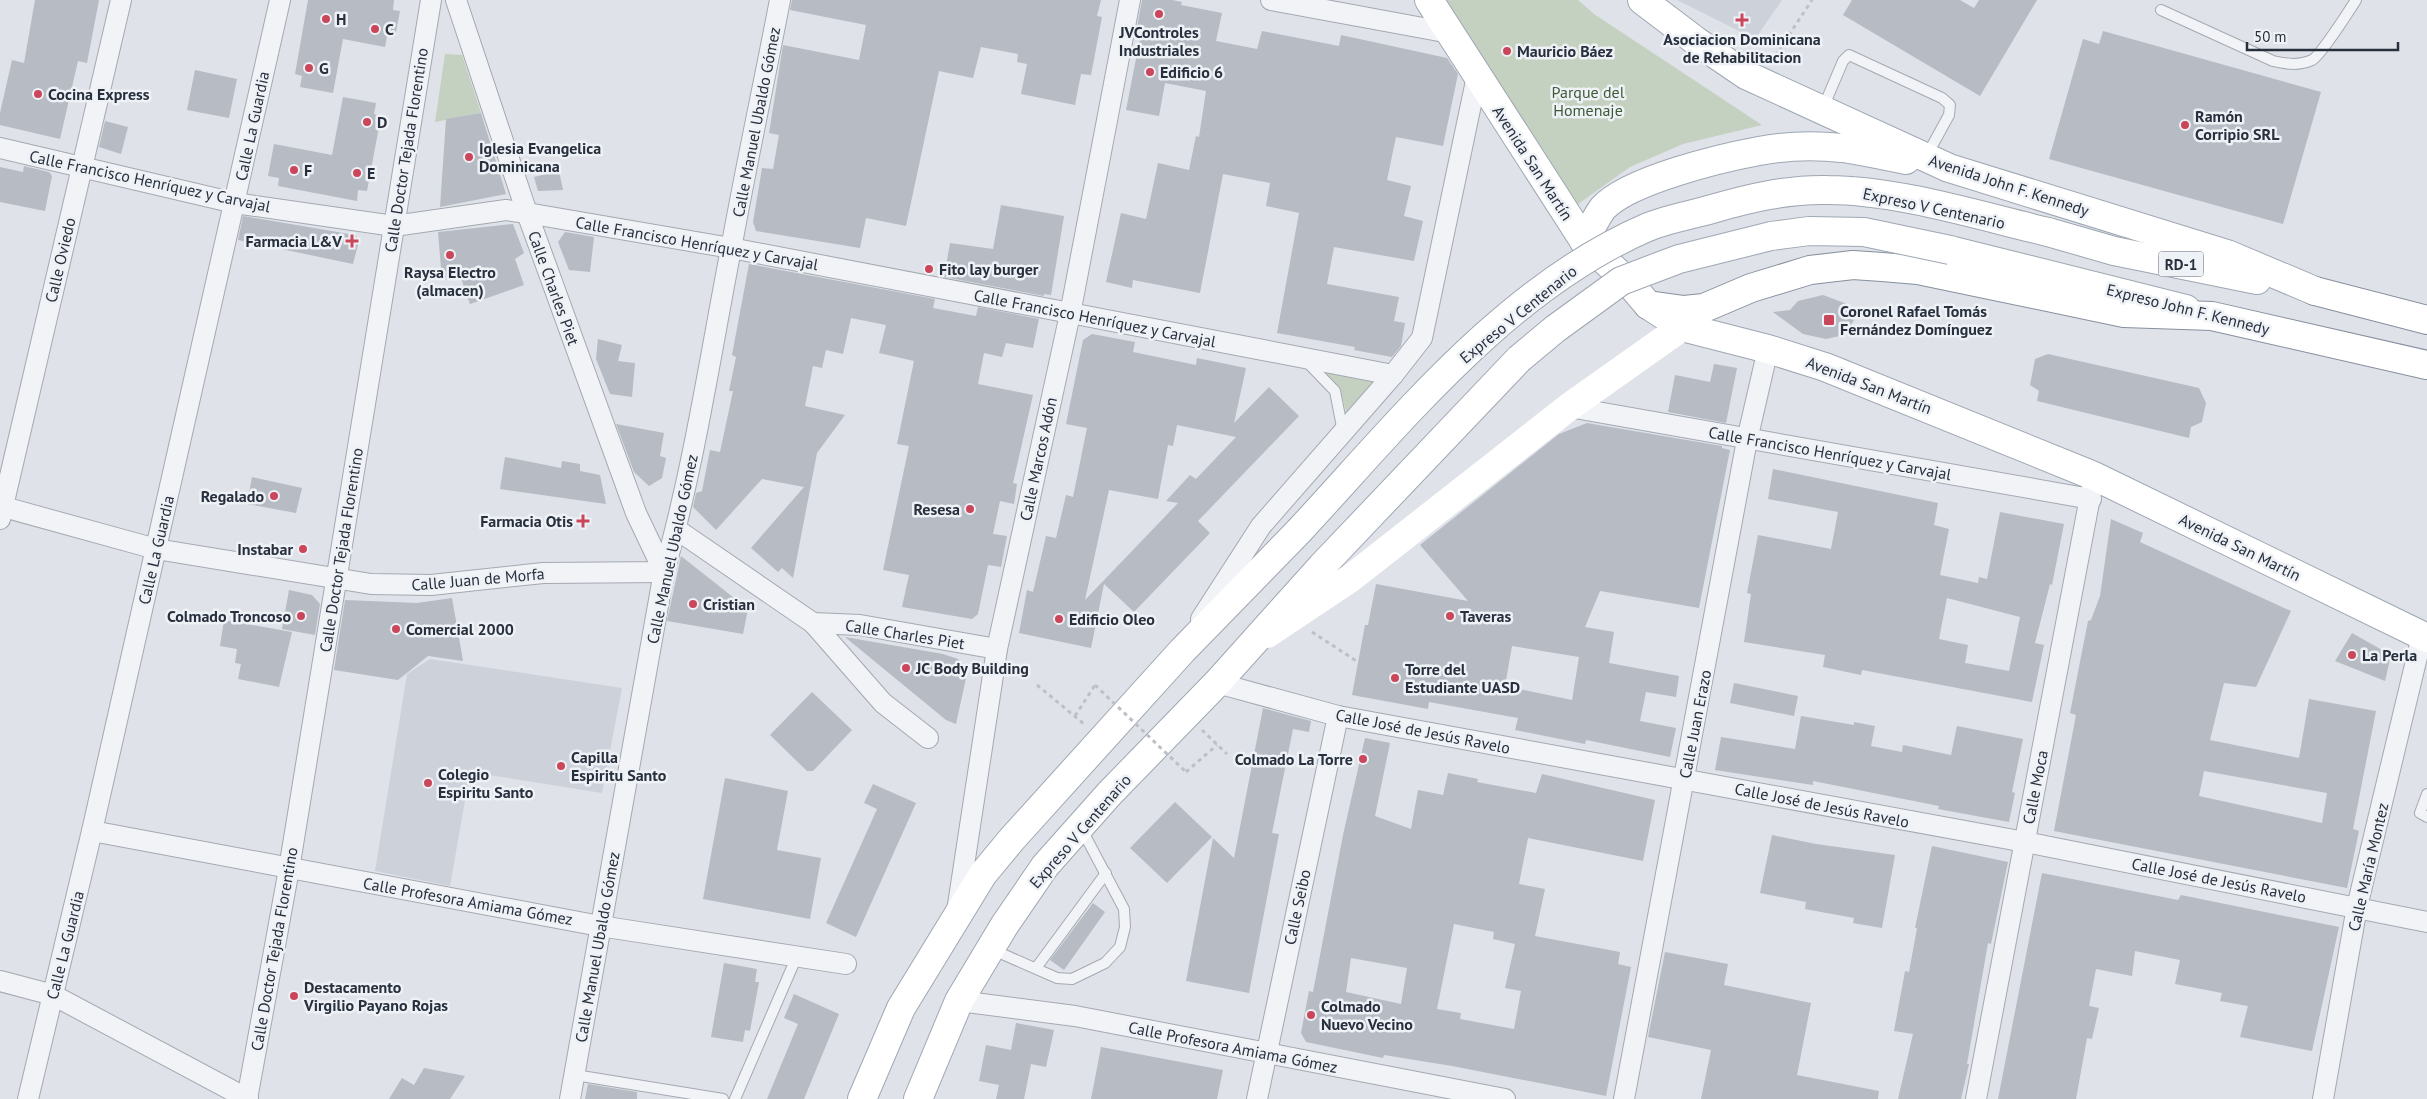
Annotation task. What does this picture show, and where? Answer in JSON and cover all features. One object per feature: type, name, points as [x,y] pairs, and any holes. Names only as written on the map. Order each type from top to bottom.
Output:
[{"type":"main road","name":"Avenida San Martín","points":[[1428,0],[1584,241],[1632,285],[1648,305],[1682,327],[1768,349],[1825,367],[2424,637]]},
{"type":"main road","name":"Avenida John F. Kennedy","points":[[1642,0],[1696,42],[1746,76],[1937,163],[2227,254],[2314,292]]},
{"type":"main road","points":[[1584,241],[1604,208],[1626,192],[1659,177],[1760,151],[1842,148],[1937,163]]},
{"type":"main road","name":"Expreso V Centenario","points":[[862,1099],[901,1008],[983,874],[1182,651],[1299,531],[1451,368],[1505,320],[1557,278],[1602,251],[1650,226],[1780,192],[1829,190],[1874,193],[2048,232],[2114,251],[2314,292]]},
{"type":"main road","name":"Expreso V Centenario","points":[[918,1099],[959,1001],[990,949],[1045,866],[1110,793],[1186,716],[1322,566],[1519,358],[1621,281],[1679,259],[1770,236],[1810,231],[1864,232],[1950,250]]},
{"type":"main road","name":"Expreso John F. Kennedy","points":[[1950,250],[2212,316],[2427,365]]},
{"type":"main road","points":[[1648,305],[1684,310],[1704,308],[1751,288],[1810,270],[1853,265],[1918,270],[2124,313],[2212,316]]},
{"type":"main road","name":"RD-1","points":[[2314,292],[2427,320]]},
{"type":"main road","name":"Expreso V Centenario","points":[[1253,643],[1351,578],[1569,406],[1682,327]]},
{"type":"street","name":"Calle Oviedo","points":[[1,510],[121,0]]},
{"type":"street","name":"Calle La Guardia","points":[[28,1099],[92,831],[236,203],[280,0]]},
{"type":"street","name":"Calle Doctor Tejada Florentino","points":[[247,1099],[289,868],[431,0]]},
{"type":"street","name":"Calle Charles Piet","points":[[456,0],[527,213],[636,514],[664,572]]},
{"type":"street","name":"Calle Manuel Ubaldo Gómez","points":[[570,1099],[664,572],[676,529],[699,424],[731,248],[780,0]]},
{"type":"street","name":"Calle Marcos Adón","points":[[955,920],[997,649],[1070,314],[1130,0]]},
{"type":"street","points":[[1271,0],[1450,33]]},
{"type":"street","name":"Expreso V Centenario","points":[[1182,651],[1261,526],[1394,375],[1422,338],[1477,76]]},
{"type":"street","name":"Calle Francisco Henríquez y Carvajal","points":[[0,148],[236,203],[394,226],[506,210],[527,213],[731,248],[1394,375]]},
{"type":"street","name":"Calle Juan Erazo","points":[[1624,1099],[1747,440],[1768,349]]},
{"type":"street","name":"Calle Francisco Henríquez y Carvajal","points":[[1569,406],[1747,440],[2093,487]]},
{"type":"street","name":"Calle Moca","points":[[1976,1099],[2093,487]]},
{"type":"street","name":"Calle Juan de Morfa","points":[[1,510],[156,549],[371,584],[431,585],[543,573],[664,572]]},
{"type":"street","name":"Calle Charles Piet","points":[[676,529],[813,624],[883,704],[928,738]]},
{"type":"street","name":"Calle Charles Piet","points":[[813,624],[860,625],[997,649]]},
{"type":"street","name":"Calle María Montez","points":[[2323,1099],[2358,907],[2424,637]]},
{"type":"street","name":"Calle José de Jesús Ravelo","points":[[1217,683],[1338,716],[2025,842],[2427,922]]},
{"type":"street","name":"Calle Seibo","points":[[1257,1099],[1338,716]]},
{"type":"street","name":"Calle Profesora Amiama Gómez","points":[[92,831],[600,926],[846,964]]},
{"type":"street","points":[[0,981],[53,995],[247,1099]]},
{"type":"street","name":"Calle Profesora Amiama Gómez","points":[[959,1001],[1075,1016],[1505,1099]]},
{"type":"lane","points":[[2161,10],[2273,61],[2286,64],[2301,64],[2314,59],[2356,0]]},
{"type":"lane","points":[[1822,110],[1843,61],[1849,55],[1861,59],[1942,98],[1950,105],[1937,163]]},
{"type":"lane","points":[[1302,357],[1335,391],[1343,432]]},
{"type":"lane","points":[[2427,794],[2420,813],[2427,817]]},
{"type":"lane","points":[[990,949],[1057,978],[1072,979],[1105,962],[1120,947],[1125,927],[1124,909],[1080,826]]},
{"type":"lane","points":[[1036,968],[1106,873]]},
{"type":"lane","points":[[735,1099],[797,956]]},
{"type":"lane","points":[[575,1075],[723,1099]]},
{"type":"path","points":[[1758,81],[1812,0]]},
{"type":"path","points":[[1298,613],[1314,636],[1358,662]]},
{"type":"path","points":[[1037,685],[1102,739]]},
{"type":"path","points":[[1074,716],[1095,686],[1186,772],[1217,745]]},
{"type":"path","points":[[1186,716],[1227,754]]},
{"type":"shaded area","name":"Asociacion Dominicana de Rehabilitacion","points":[[1677,0],[1782,0],[1755,39]]},
{"type":"shaded area","name":"Colegio Espiritu Santo","points":[[430,659],[622,688],[602,793],[470,772],[450,886],[375,871],[407,674]]},
{"type":"green space","name":"Parque del Homenaje","points":[[1434,0],[1578,0],[1594,14],[1762,125],[1683,144],[1630,167],[1567,212]]},
{"type":"green space","points":[[445,54],[462,55],[481,113],[435,122]]},
{"type":"green space","points":[[1318,366],[1381,379],[1347,416],[1340,388]]},
{"type":"building","points":[[35,0],[99,0],[87,63],[78,61],[60,139],[0,125],[0,113],[12,60],[24,63]]},
{"type":"building","points":[[308,0],[394,0],[393,10],[400,11],[395,37],[387,36],[385,47],[343,39],[333,93],[300,87],[302,76],[295,74]]},
{"type":"building","points":[[792,0],[1101,0],[1097,16],[1102,17],[1091,75],[1081,74],[1075,105],[1021,94],[1027,64],[1017,62],[1018,54],[981,47],[973,78],[939,71],[906,226],[866,218],[860,248],[756,231],[753,222],[762,168],[773,169],[779,135],[769,133],[783,45],[859,60],[866,25],[790,10]]},
{"type":"building","points":[[1142,0],[1172,0],[1182,2],[1181,5],[1222,13],[1216,41],[1257,49],[1262,31],[1339,46],[1341,35],[1447,58],[1458,74],[1443,146],[1396,137],[1387,180],[1411,186],[1404,216],[1423,221],[1414,261],[1334,247],[1327,284],[1399,297],[1394,321],[1405,323],[1401,346],[1392,357],[1354,350],[1355,347],[1277,333],[1299,213],[1266,206],[1270,183],[1223,174],[1200,293],[1133,280],[1132,288],[1106,282],[1121,213],[1146,219],[1158,163],[1189,170],[1196,136],[1199,137],[1206,91],[1165,83],[1159,116],[1126,110],[1142,28],[1137,27]]},
{"type":"building","points":[[1852,0],[1960,0],[1974,8],[1979,0],[2037,0],[1980,96],[1843,15]]},
{"type":"building","name":"Ramón Corripio SRL","points":[[2103,31],[2321,92],[2283,224],[2049,159],[2083,39],[2099,44]]},
{"type":"building","points":[[195,70],[237,79],[229,118],[187,110]]},
{"type":"building","points":[[343,97],[376,103],[374,114],[381,116],[367,191],[358,190],[357,201],[278,186],[279,178],[268,176],[274,144],[332,155]]},
{"type":"building","name":"Iglesia Evangelica Dominicana","points":[[481,113],[506,194],[440,207],[446,119]]},
{"type":"building","points":[[105,121],[128,127],[121,154],[99,147]]},
{"type":"building","points":[[24,166],[49,172],[52,176],[45,211],[0,202],[0,167],[23,172]]},
{"type":"building","points":[[559,171],[563,190],[538,191],[534,177]]},
{"type":"building","points":[[1001,205],[1064,216],[1051,295],[1044,294],[1044,296],[944,277],[950,243],[993,249]]},
{"type":"building","points":[[243,216],[355,235],[359,241],[353,264],[238,240]]},
{"type":"building","points":[[513,224],[524,253],[515,259],[524,285],[470,304],[461,278],[442,280],[438,232]]},
{"type":"building","points":[[565,232],[594,237],[590,272],[569,270],[558,242]]},
{"type":"building","points":[[749,264],[935,299],[933,308],[976,316],[978,307],[1039,319],[1033,348],[1006,343],[1002,357],[984,353],[978,384],[1033,395],[1013,483],[1017,484],[1014,504],[1000,501],[993,534],[1007,536],[1001,567],[988,565],[978,614],[972,619],[902,607],[909,575],[883,570],[909,446],[897,444],[914,361],[879,353],[886,325],[851,318],[843,354],[826,350],[822,368],[813,366],[805,406],[845,415],[817,453],[793,578],[782,568],[778,572],[751,548],[804,487],[762,479],[716,530],[693,507],[696,493],[702,491],[710,450],[720,452],[733,391],[729,391],[736,357],[732,355]]},
{"type":"building","points":[[1823,295],[1847,304],[1854,320],[1844,335],[1826,339],[1803,334],[1773,312],[1790,310],[1798,301]]},
{"type":"building","points":[[1092,334],[1135,342],[1133,352],[1196,365],[1197,358],[1246,368],[1234,423],[1269,387],[1299,416],[1198,521],[1210,533],[1134,612],[1104,584],[1091,648],[1019,633],[1027,590],[1033,592],[1046,536],[1056,538],[1066,495],[1073,497],[1087,428],[1066,424],[1083,340]],"holes":[[[1177,425],[1236,437],[1196,479],[1190,475],[1166,501],[1178,503],[1085,600],[1109,490],[1158,499],[1168,445],[1173,446]]]},
{"type":"building","points":[[598,339],[622,345],[618,361],[635,363],[632,397],[610,394],[596,359]]},
{"type":"building","points":[[2048,354],[2199,388],[2206,403],[2202,422],[2191,427],[2189,438],[2037,401],[2039,391],[2030,385],[2035,359]]},
{"type":"building","points":[[1714,364],[1737,368],[1726,423],[1668,412],[1675,375],[1710,382]]},
{"type":"building","points":[[1587,423],[1722,446],[1722,448],[1730,450],[1699,608],[1600,591],[1585,627],[1614,632],[1609,663],[1679,676],[1676,697],[1646,692],[1640,721],[1676,728],[1670,757],[1586,740],[1585,744],[1515,730],[1518,718],[1429,702],[1428,709],[1352,695],[1365,625],[1368,625],[1376,584],[1468,601],[1420,545],[1559,434]],"holes":[[[1512,646],[1579,657],[1572,700],[1505,686]]]},
{"type":"building","points":[[616,424],[664,433],[660,456],[666,458],[662,478],[649,486],[634,472]]},
{"type":"building","points":[[505,457],[561,468],[562,461],[580,464],[580,471],[600,475],[606,504],[500,489]]},
{"type":"building","points":[[1773,469],[1938,503],[1934,525],[1949,529],[1940,575],[1978,583],[1979,577],[1987,579],[2000,512],[2064,524],[2052,585],[2050,584],[2035,643],[2044,645],[2032,702],[1862,670],[1861,675],[1823,667],[1825,655],[1744,642],[1751,594],[1747,593],[1758,535],[1831,549],[1838,512],[1768,499]],"holes":[[[1947,598],[2020,617],[2009,671],[1965,663],[1968,645],[1939,639]]]},
{"type":"building","name":"Regalado","points":[[252,477],[302,488],[296,513],[247,504]]},
{"type":"building","points":[[2111,519],[2143,533],[2140,542],[2291,611],[2256,687],[2224,683],[2210,740],[2299,758],[2309,699],[2376,711],[2353,829],[2359,831],[2347,888],[2054,831],[2076,715],[2070,713],[2088,621],[2091,620],[2100,596]],"holes":[[[2204,771],[2327,793],[2322,823],[2199,796]]]},
{"type":"building","name":"Cristian","points":[[681,556],[748,609],[743,634],[667,621]]},
{"type":"building","name":"Colmado Troncoso","points":[[289,590],[312,595],[320,604],[315,635],[282,629]]},
{"type":"building","name":"Comercial 2000","points":[[452,598],[463,661],[428,656],[398,680],[334,670],[345,600],[417,603]]},
{"type":"building","points":[[224,620],[292,632],[279,687],[238,679],[241,664],[235,663],[237,649],[220,646]]},
{"type":"building","points":[[2352,633],[2391,655],[2385,681],[2335,661]]},
{"type":"building","points":[[845,637],[943,654],[958,659],[968,669],[956,724],[946,720]]},
{"type":"building","points":[[1734,683],[1798,696],[1794,716],[1730,703]]},
{"type":"building","points":[[812,692],[852,730],[813,771],[807,771],[770,735]]},
{"type":"building","points":[[1263,708],[1311,721],[1309,732],[1293,729],[1272,833],[1279,834],[1249,993],[1186,981],[1213,838],[1234,858]]},
{"type":"building","points":[[1801,716],[1854,725],[1854,722],[1875,726],[1871,746],[1902,752],[1903,745],[1951,755],[1957,726],[2023,739],[2012,792],[2015,793],[2009,822],[1938,809],[1939,806],[1813,781],[1813,785],[1715,770],[1721,737],[1795,749]]},
{"type":"building","points":[[1365,738],[1390,743],[1375,816],[1411,829],[1418,790],[1443,795],[1448,773],[1478,779],[1477,782],[1536,793],[1542,774],[1655,800],[1643,861],[1528,838],[1519,884],[1545,889],[1535,936],[1620,952],[1618,964],[1631,967],[1606,1096],[1452,1066],[1384,1055],[1383,1058],[1306,1042],[1301,1033],[1309,991],[1313,992],[1343,835]],"holes":[[[1454,924],[1494,932],[1493,939],[1515,944],[1505,988],[1521,991],[1514,1029],[1460,1019],[1461,1013],[1437,1009]],[[1351,958],[1407,968],[1401,1004],[1346,992]]]},
{"type":"building","points":[[725,778],[788,791],[777,850],[821,858],[810,919],[703,899]]},
{"type":"building","points":[[873,784],[916,803],[856,937],[826,923],[877,809],[864,803]]},
{"type":"building","points":[[1175,802],[1212,837],[1167,883],[1130,848]]},
{"type":"building","points":[[1772,835],[1816,844],[1895,855],[1882,928],[1853,923],[1854,918],[1805,909],[1806,902],[1760,893]]},
{"type":"building","points":[[1932,846],[2008,862],[1991,944],[1988,943],[1967,1064],[1969,1064],[1961,1099],[1898,1099],[1913,1034],[1894,1031],[1905,971],[1909,972],[1917,928],[1915,928]]},
{"type":"building","points":[[2042,873],[2178,900],[2181,895],[2339,927],[2312,1051],[2240,1037],[2248,1006],[2220,1001],[2222,993],[2175,984],[2180,960],[2135,951],[2132,976],[2096,969],[2089,1006],[2099,1008],[2092,1039],[2087,1038],[2076,1099],[1998,1099]]},
{"type":"building","points":[[1093,903],[1105,912],[1064,970],[1050,960]]},
{"type":"building","points":[[1665,952],[1728,964],[1724,985],[1811,1003],[1797,1075],[1879,1091],[1878,1099],[1701,1099],[1711,1050],[1648,1037]]},
{"type":"building","points":[[724,963],[757,969],[755,982],[759,982],[750,1031],[745,1030],[743,1042],[711,1037]]},
{"type":"building","points":[[794,994],[839,1014],[804,1099],[767,1099],[798,1024],[784,1018]]},
{"type":"building","points":[[1016,1023],[1054,1030],[1046,1067],[1031,1064],[1024,1099],[996,1099],[999,1085],[979,1081],[986,1045],[1011,1050]]},
{"type":"building","points":[[1101,1047],[1223,1070],[1217,1099],[1091,1099]]},
{"type":"building","points":[[424,1068],[465,1076],[450,1099],[389,1099],[402,1078],[414,1085]]},
{"type":"building","points":[[588,1084],[637,1092],[637,1099],[585,1099]]},
{"type":"place","name":"JVControles Industriales","points":[[1159,14]]},
{"type":"place","name":"H","points":[[326,19]]},
{"type":"place","name":"Asociacion Dominicana de Rehabilitacion","points":[[1742,20]]},
{"type":"place","name":"C","points":[[375,29]]},
{"type":"place","name":"Mauricio Báez","points":[[1507,51]]},
{"type":"place","name":"G","points":[[309,68]]},
{"type":"place","name":"Edificio 6","points":[[1150,72]]},
{"type":"place","name":"Cocina Express","points":[[38,94]]},
{"type":"place","name":"D","points":[[367,122]]},
{"type":"place","name":"Ramón Corripio SRL","points":[[2185,125]]},
{"type":"place","name":"Iglesia Evangelica Dominicana","points":[[469,157]]},
{"type":"place","name":"F","points":[[294,170]]},
{"type":"place","name":"E","points":[[357,173]]},
{"type":"place","name":"Farmacia L&V","points":[[352,241]]},
{"type":"place","name":"Raysa Electro (almacen)","points":[[450,255]]},
{"type":"place","name":"Fito lay burger","points":[[929,269]]},
{"type":"place","name":"Coronel Rafael Tomás Fernández Domínguez","points":[[1829,320]]},
{"type":"place","name":"Regalado","points":[[274,496]]},
{"type":"place","name":"Resesa","points":[[970,509]]},
{"type":"place","name":"Farmacia Otis","points":[[583,521]]},
{"type":"place","name":"Instabar","points":[[303,549]]},
{"type":"place","name":"Cristian","points":[[693,604]]},
{"type":"place","name":"Colmado Troncoso","points":[[301,616]]},
{"type":"place","name":"Taveras","points":[[1450,616]]},
{"type":"place","name":"Edificio Oleo","points":[[1059,619]]},
{"type":"place","name":"Comercial 2000","points":[[396,629]]},
{"type":"place","name":"La Perla","points":[[2352,655]]},
{"type":"place","name":"JC Body Building","points":[[906,668]]},
{"type":"place","name":"Torre del Estudiante UASD","points":[[1395,678]]},
{"type":"place","name":"Colmado La Torre","points":[[1363,759]]},
{"type":"place","name":"Capilla Espiritu Santo","points":[[561,766]]},
{"type":"place","name":"Colegio Espiritu Santo","points":[[428,783]]},
{"type":"place","name":"Destacamento Virgilio Payano Rojas","points":[[294,996]]},
{"type":"place","name":"Colmado Nuevo Vecino","points":[[1311,1015]]}]
